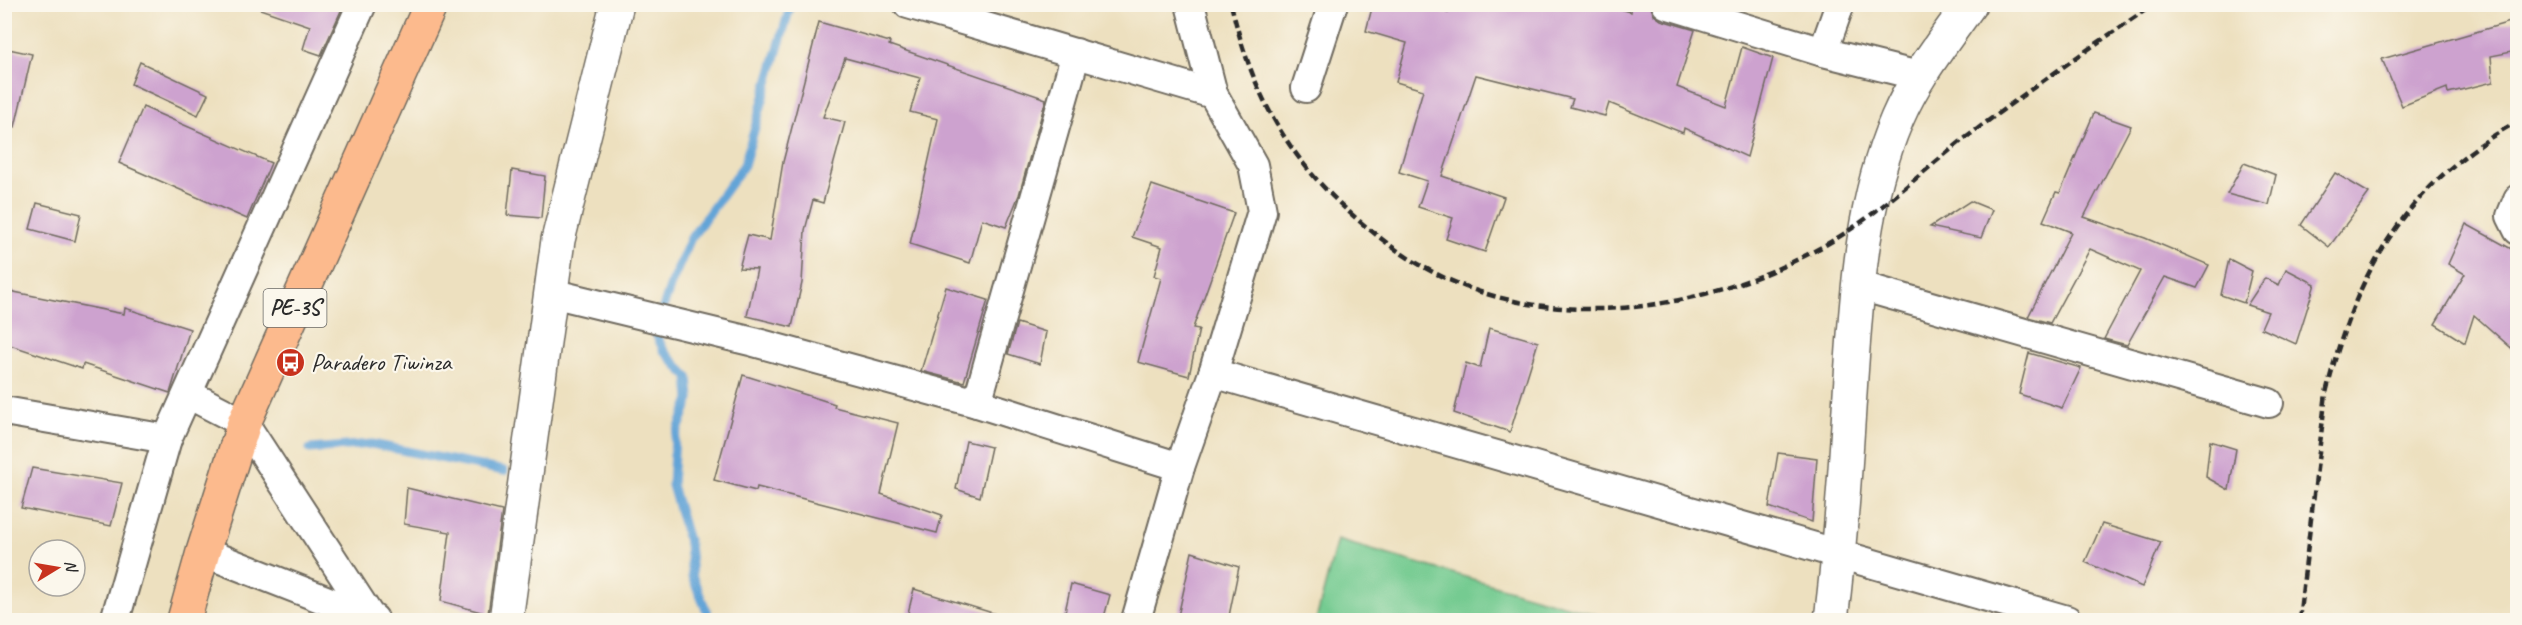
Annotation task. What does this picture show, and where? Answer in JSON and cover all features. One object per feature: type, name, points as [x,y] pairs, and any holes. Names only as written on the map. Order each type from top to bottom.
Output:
[{"type":"highway","name":"PE-3S","points":[[184,621],[203,552],[244,423],[431,4]]},
{"type":"street","points":[[115,621],[167,439],[362,4]]},
{"type":"street","points":[[506,621],[558,240],[617,4]]},
{"type":"street","points":[[908,4],[1213,94]]},
{"type":"street","points":[[1136,621],[1180,467],[1213,373],[1263,212],[1253,165],[1213,94],[1190,4]]},
{"type":"street","points":[[1306,88],[1333,4]]},
{"type":"street","points":[[1666,4],[1823,52],[1919,76]]},
{"type":"street","points":[[1823,52],[1840,4]]},
{"type":"street","points":[[1831,621],[1839,555],[1857,285],[1867,217],[1875,183],[1898,119],[1919,76],[1970,4]]},
{"type":"street","points":[[977,403],[1077,53]]},
{"type":"street","points":[[2517,199],[2511,216],[2517,231]]},
{"type":"street","points":[[1857,285],[2269,403]]},
{"type":"street","points":[[551,293],[683,325],[977,403],[1180,467]]},
{"type":"street","points":[[1213,373],[2067,621]]},
{"type":"street","points":[[188,394],[244,423],[375,619]]},
{"type":"street","points":[[4,411],[167,439]]},
{"type":"street","points":[[203,552],[375,619]]},
{"type":"green space","points":[[1337,540],[1615,620],[1316,620]]},
{"type":"building","points":[[260,4],[344,4],[321,55],[303,49],[310,26],[260,9]]},
{"type":"building","points":[[1373,4],[1417,4],[1448,13],[1450,4],[1603,4],[1631,12],[1632,4],[1650,4],[1654,15],[1661,20],[1695,30],[1677,87],[1726,106],[1742,47],[1773,58],[1747,157],[1684,128],[1683,133],[1609,103],[1605,116],[1570,107],[1573,99],[1476,75],[1442,176],[1504,197],[1485,252],[1446,239],[1453,218],[1418,207],[1427,181],[1399,172],[1423,90],[1396,82],[1407,43],[1366,31]]},
{"type":"building","points":[[2517,20],[2517,51],[2491,56],[2493,82],[2448,93],[2447,88],[2402,106],[2382,59]]},
{"type":"building","points":[[819,22],[890,42],[889,45],[1046,99],[1019,195],[1006,227],[982,219],[970,263],[910,244],[938,119],[910,112],[920,78],[845,58],[823,117],[845,122],[823,203],[813,200],[805,230],[802,283],[792,327],[747,316],[757,269],[739,268],[748,235],[770,240],[783,162]]},
{"type":"building","points":[[4,48],[32,54],[15,127],[4,125]]},
{"type":"building","points":[[140,62],[208,94],[198,115],[131,84]]},
{"type":"building","points":[[143,107],[271,163],[247,219],[119,163]]},
{"type":"building","points":[[2094,113],[2131,126],[2084,217],[2145,238],[2209,265],[2197,288],[2165,277],[2127,345],[2104,339],[2140,271],[2090,249],[2050,323],[2028,317],[2071,232],[2043,221],[2056,192],[2060,193]]},
{"type":"building","points":[[2244,163],[2276,175],[2269,205],[2227,194]]},
{"type":"building","points":[[512,170],[545,176],[541,218],[507,215]]},
{"type":"building","points":[[2335,173],[2369,193],[2329,247],[2301,225]]},
{"type":"building","points":[[1152,185],[1234,213],[1193,328],[1199,329],[1189,376],[1138,362],[1161,278],[1154,276],[1162,247],[1132,237]]},
{"type":"building","points":[[1970,201],[1992,210],[1981,238],[1930,227]]},
{"type":"building","points":[[37,203],[81,214],[75,241],[30,229]]},
{"type":"building","points":[[2466,224],[2517,252],[2517,353],[2474,315],[2465,343],[2435,324],[2465,274],[2448,264]]},
{"type":"building","points":[[2229,259],[2252,271],[2244,303],[2221,295]]},
{"type":"building","points":[[2286,269],[2315,284],[2296,344],[2261,328],[2268,312],[2247,305],[2265,278],[2279,285]]},
{"type":"building","points":[[946,287],[988,300],[964,382],[921,371]]},
{"type":"building","points":[[4,290],[124,314],[125,308],[190,329],[170,393],[83,364],[82,369],[4,343]]},
{"type":"building","points":[[1017,323],[1046,332],[1040,364],[1008,354]]},
{"type":"building","points":[[1489,328],[1538,342],[1510,432],[1454,413],[1466,363],[1480,368]]},
{"type":"building","points":[[2029,353],[2081,368],[2062,408],[2019,394]]},
{"type":"building","points":[[743,375],[835,404],[834,407],[898,423],[881,494],[942,515],[937,533],[757,487],[756,491],[714,480]]},
{"type":"building","points":[[966,441],[991,447],[980,497],[956,489]]},
{"type":"building","points":[[2210,441],[2236,449],[2229,490],[2206,477]]},
{"type":"building","points":[[1778,453],[1817,458],[1812,522],[1769,507]]},
{"type":"building","points":[[32,468],[122,483],[111,526],[21,508]]},
{"type":"building","points":[[407,488],[502,511],[488,614],[441,601],[450,532],[404,524]]},
{"type":"building","points":[[2102,524],[2161,542],[2142,587],[2085,562]]},
{"type":"building","points":[[1192,552],[1239,567],[1228,621],[1177,621]]},
{"type":"building","points":[[1071,584],[1110,595],[1103,621],[1063,621]]},
{"type":"building","points":[[914,589],[996,614],[995,621],[906,621]]},
{"type":"waterway","points":[[705,620],[707,612],[692,576],[689,544],[672,485],[675,438],[690,399],[688,377],[664,351],[655,332],[671,284],[691,238],[744,165],[791,4]]},
{"type":"waterway","points":[[310,449],[372,444],[504,471]]},
{"type":"railway","points":[[1231,4],[1241,42],[1268,109],[1306,167],[1356,218],[1387,243],[1436,274],[1489,295],[1544,306],[1600,309],[1656,304],[1712,292],[1766,273],[1818,249],[1859,224],[1994,116],[2154,4]]},
{"type":"railway","points":[[2299,620],[2326,393],[2338,349],[2353,308],[2370,270],[2391,235],[2416,203],[2445,173],[2479,146],[2518,121]]},
{"type":"place","name":"Paradero Tiwinza","points":[[290,362]]}]
